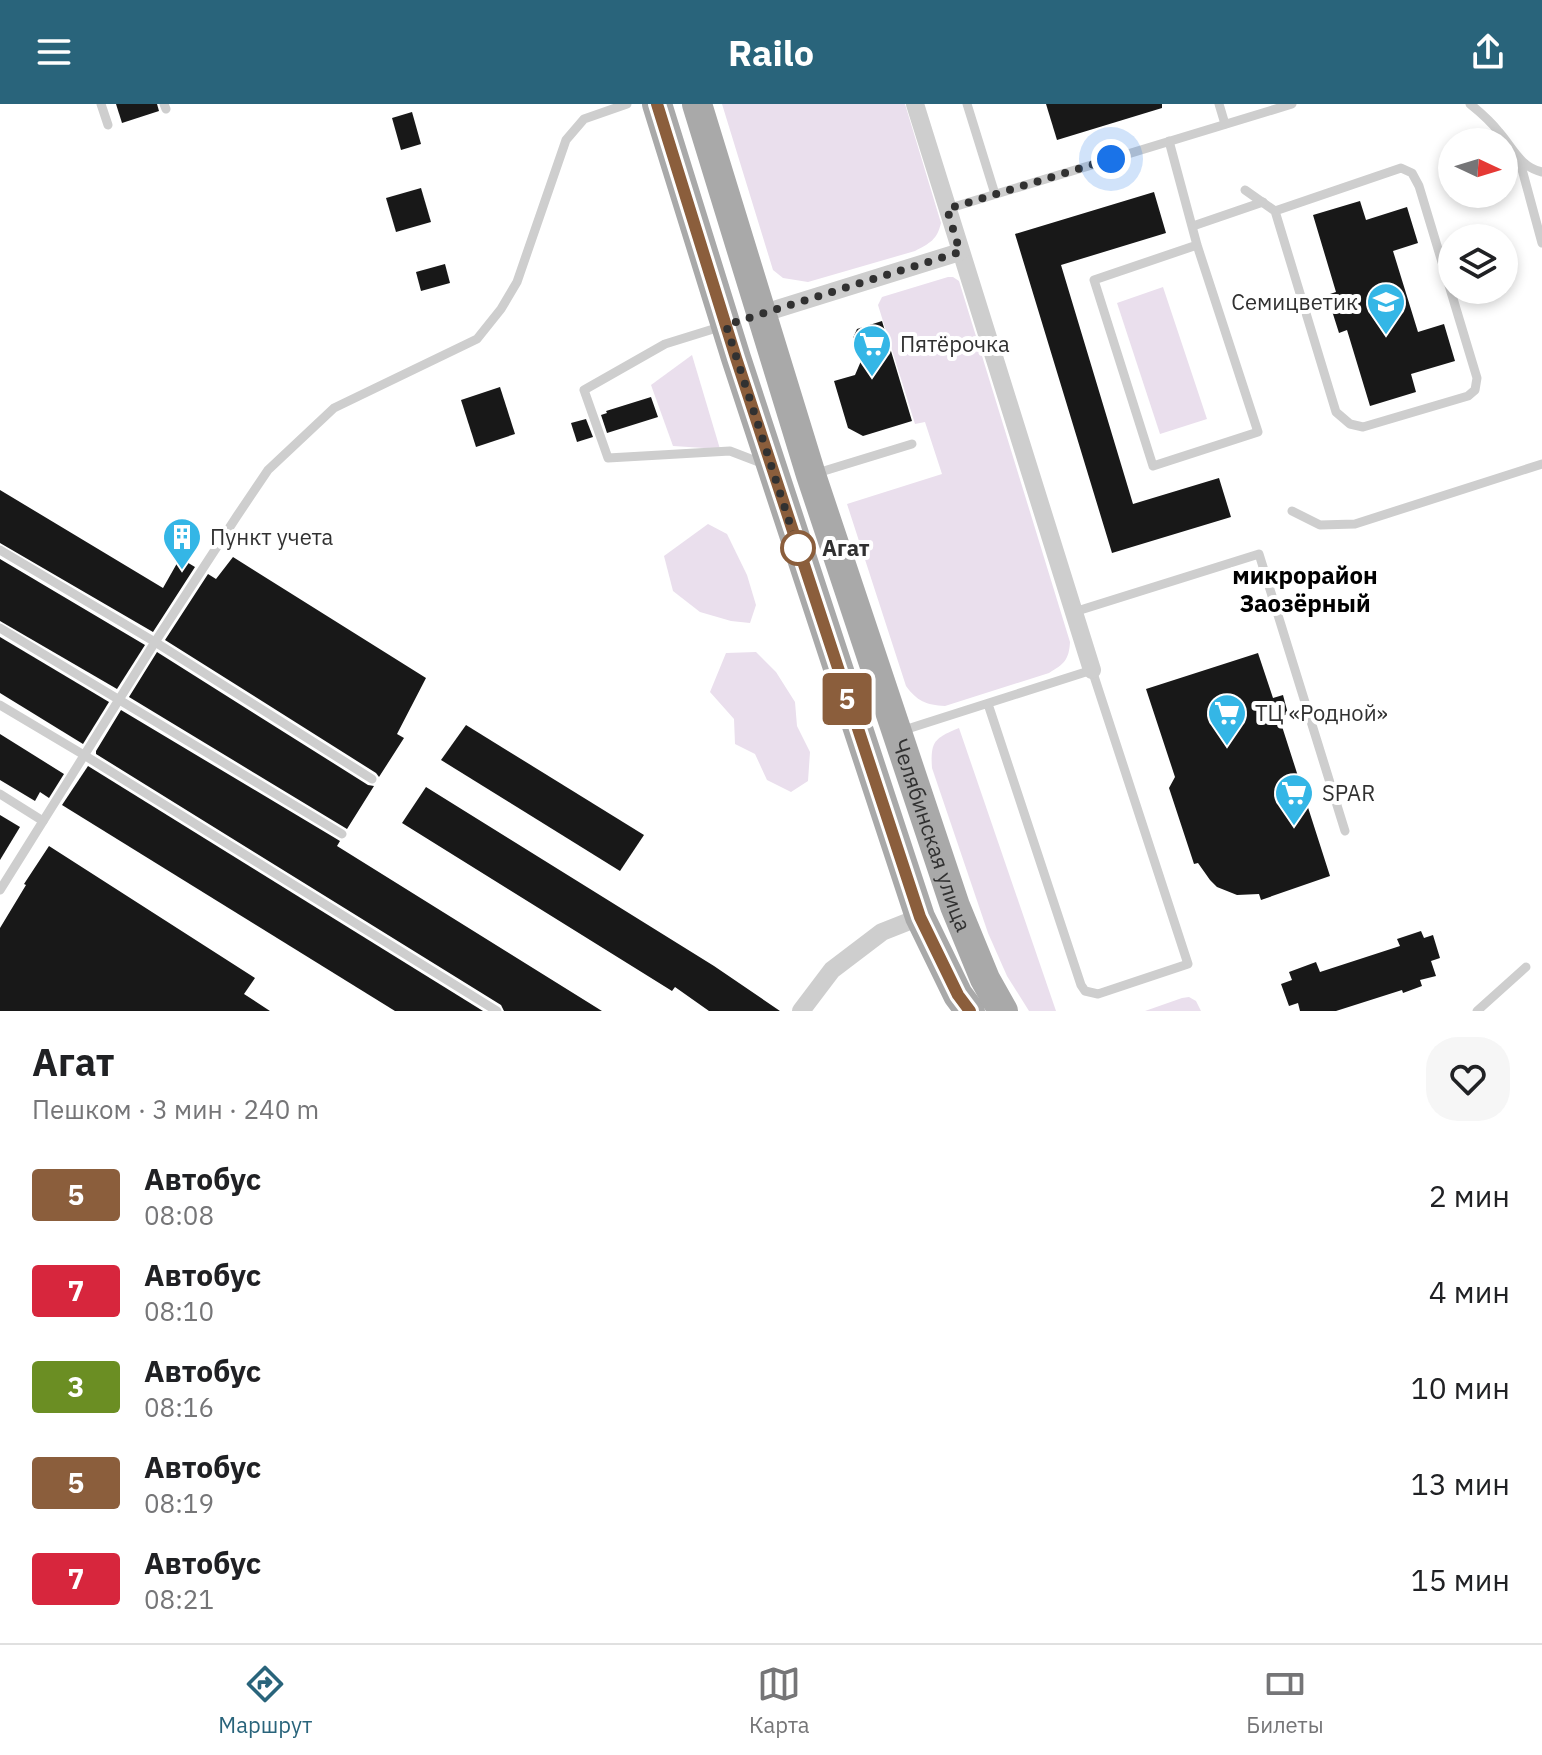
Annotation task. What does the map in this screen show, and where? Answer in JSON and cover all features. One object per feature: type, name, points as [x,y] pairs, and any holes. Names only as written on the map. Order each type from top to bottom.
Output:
[{"type":"main road","name":"Челябинская улица","points":[[657,104],[920,917],[958,995],[970,1011]]},
{"type":"main road","name":"Челябинская улица","points":[[697,104],[811,475],[955,906],[985,979],[1003,1011]]},
{"type":"main road","points":[[726,325],[761,314]]},
{"type":"main road","points":[[920,917],[955,906]]},
{"type":"street","points":[[915,104],[1092,670]]},
{"type":"street","points":[[761,314],[960,252]]},
{"type":"street","points":[[801,1011],[832,970],[882,932],[920,917]]},
{"type":"lane","points":[[101,104],[108,125]]},
{"type":"lane","points":[[967,104],[995,194]]},
{"type":"lane","points":[[1219,104],[1225,124]]},
{"type":"lane","points":[[947,209],[1292,104]]},
{"type":"lane","points":[[1470,104],[1499,131],[1528,167],[1542,172]]},
{"type":"lane","points":[[0,890],[4,874],[43,821],[268,470],[334,408],[477,339],[501,309],[517,282],[566,140],[584,119],[622,105]]},
{"type":"lane","points":[[1169,141],[1197,245],[1258,432],[1153,466],[1094,280],[1197,245]]},
{"type":"lane","points":[[1519,158],[1542,243]]},
{"type":"lane","points":[[1245,190],[1275,211],[1336,412],[1350,424],[1363,427],[1468,396],[1475,390],[1477,378],[1419,186],[1412,173],[1401,168],[1275,211]]},
{"type":"lane","points":[[1193,226],[1263,202]]},
{"type":"lane","points":[[726,325],[665,344],[584,390],[608,458],[730,451],[772,467]]},
{"type":"lane","points":[[811,475],[912,444]]},
{"type":"lane","points":[[1292,511],[1320,525],[1355,524],[1542,464]]},
{"type":"lane","points":[[0,550],[155,642],[372,779]]},
{"type":"lane","points":[[1074,612],[1259,554],[1345,831]]},
{"type":"lane","points":[[0,628],[342,834]]},
{"type":"lane","points":[[897,732],[1092,670],[1188,964],[1098,994],[1085,991],[988,704]]},
{"type":"lane","points":[[0,705],[497,1011]]},
{"type":"lane","points":[[0,794],[43,821]]},
{"type":"lane","points":[[1477,1011],[1526,967]]},
{"type":"shaded area","points":[[722,104],[905,104],[941,223],[935,237],[915,251],[808,282],[783,278],[773,270]]},
{"type":"shaded area","points":[[948,277],[959,281],[1070,642],[1065,661],[1049,673],[945,706],[922,701],[906,686],[847,504],[942,474],[925,422],[915,424],[878,305],[882,297]]},
{"type":"shaded area","points":[[1163,287],[1207,419],[1160,434],[1117,303]]},
{"type":"shaded area","points":[[692,355],[720,449],[673,446],[651,385]]},
{"type":"shaded area","points":[[708,524],[727,534],[747,575],[756,605],[750,623],[700,612],[673,591],[664,556]]},
{"type":"shaded area","points":[[756,652],[776,672],[795,702],[797,726],[810,752],[808,781],[791,792],[767,780],[755,754],[735,744],[734,719],[710,692],[726,653]]},
{"type":"shaded area","points":[[959,728],[1056,1011],[1029,1011],[1007,976],[988,933],[932,768],[933,746],[944,735]]},
{"type":"shaded area","points":[[1189,997],[1196,1001],[1201,1011],[1145,1011],[1182,998]]},
{"type":"building","points":[[116,104],[157,104],[159,111],[122,123]]},
{"type":"building","points":[[1046,104],[1162,104],[1162,108],[1057,140]]},
{"type":"building","points":[[412,112],[421,144],[401,150],[392,118]]},
{"type":"building","points":[[421,188],[431,222],[396,232],[386,198]]},
{"type":"building","points":[[1154,192],[1166,233],[1061,265],[1133,504],[1219,478],[1231,517],[1112,553],[1015,234]]},
{"type":"building","points":[[1360,201],[1366,220],[1407,207],[1418,243],[1393,251],[1418,332],[1444,324],[1455,361],[1411,374],[1416,392],[1370,406],[1347,330],[1339,333],[1327,295],[1336,292],[1313,215]]},
{"type":"building","points":[[445,264],[450,283],[421,291],[416,272]]},
{"type":"building","name":"Пятёрочка","points":[[882,321],[912,421],[863,436],[848,428],[834,381],[855,375],[861,361],[853,338],[857,329]]},
{"type":"building","points":[[500,387],[515,434],[476,447],[461,400]]},
{"type":"building","points":[[651,397],[658,417],[607,433],[601,415]]},
{"type":"building","points":[[586,419],[593,437],[577,442],[571,423]]},
{"type":"building","points":[[0,490],[163,588],[180,558],[195,567],[153,632],[0,543]]},
{"type":"building","points":[[233,557],[426,678],[397,734],[404,738],[379,777],[165,640],[208,574],[216,579]]},
{"type":"building","points":[[0,559],[145,645],[117,689],[0,621]]},
{"type":"building","points":[[0,637],[109,702],[83,744],[0,693]]},
{"type":"building","points":[[157,652],[374,786],[347,829],[129,697]]},
{"type":"building","name":"ТЦ «Родной»","points":[[1258,653],[1273,698],[1283,695],[1288,714],[1279,717],[1330,876],[1261,900],[1259,894],[1237,895],[1217,887],[1198,863],[1194,864],[1169,788],[1175,777],[1146,689]]},
{"type":"building","points":[[121,710],[340,841],[337,846],[602,1011],[504,1011],[501,1005],[96,754]]},
{"type":"building","points":[[466,725],[644,835],[620,871],[441,760]]},
{"type":"building","points":[[0,734],[64,774],[49,798],[40,792],[35,801],[0,780]]},
{"type":"building","points":[[88,766],[483,1011],[395,1011],[62,805]]},
{"type":"building","points":[[426,787],[714,966],[780,1011],[709,1011],[675,987],[672,991],[402,823]]},
{"type":"building","points":[[0,815],[20,827],[0,860]]},
{"type":"building","points":[[49,846],[255,978],[244,994],[270,1011],[0,1011],[0,928]]},
{"type":"building","points":[[1421,931],[1424,938],[1433,935],[1440,958],[1431,961],[1436,976],[1420,980],[1422,986],[1336,1011],[1300,1011],[1298,1003],[1289,1006],[1281,984],[1292,980],[1289,972],[1316,962],[1320,972],[1400,946],[1397,939]]},
{"type":"bus line","name":"5","points":[[657,104],[736,358],[920,917],[958,995],[970,1011]]},
{"type":"place","name":"Семицветик","points":[[1386,336]]},
{"type":"place","name":"Пятёрочка","points":[[872,378]]},
{"type":"place","name":"Агат","points":[[798,548]]},
{"type":"place","name":"Пункт учета","points":[[182,571]]},
{"type":"place","name":"ТЦ «Родной»","points":[[1227,747]]},
{"type":"place","name":"SPAR","points":[[1294,827]]},
{"type":"district","name":"микрорайон Заозёрный","points":[[1305,590]]},
{"type":"route","points":[[798,548],[800,555],[726,325],[960,252],[947,209],[1111,159]]}]
